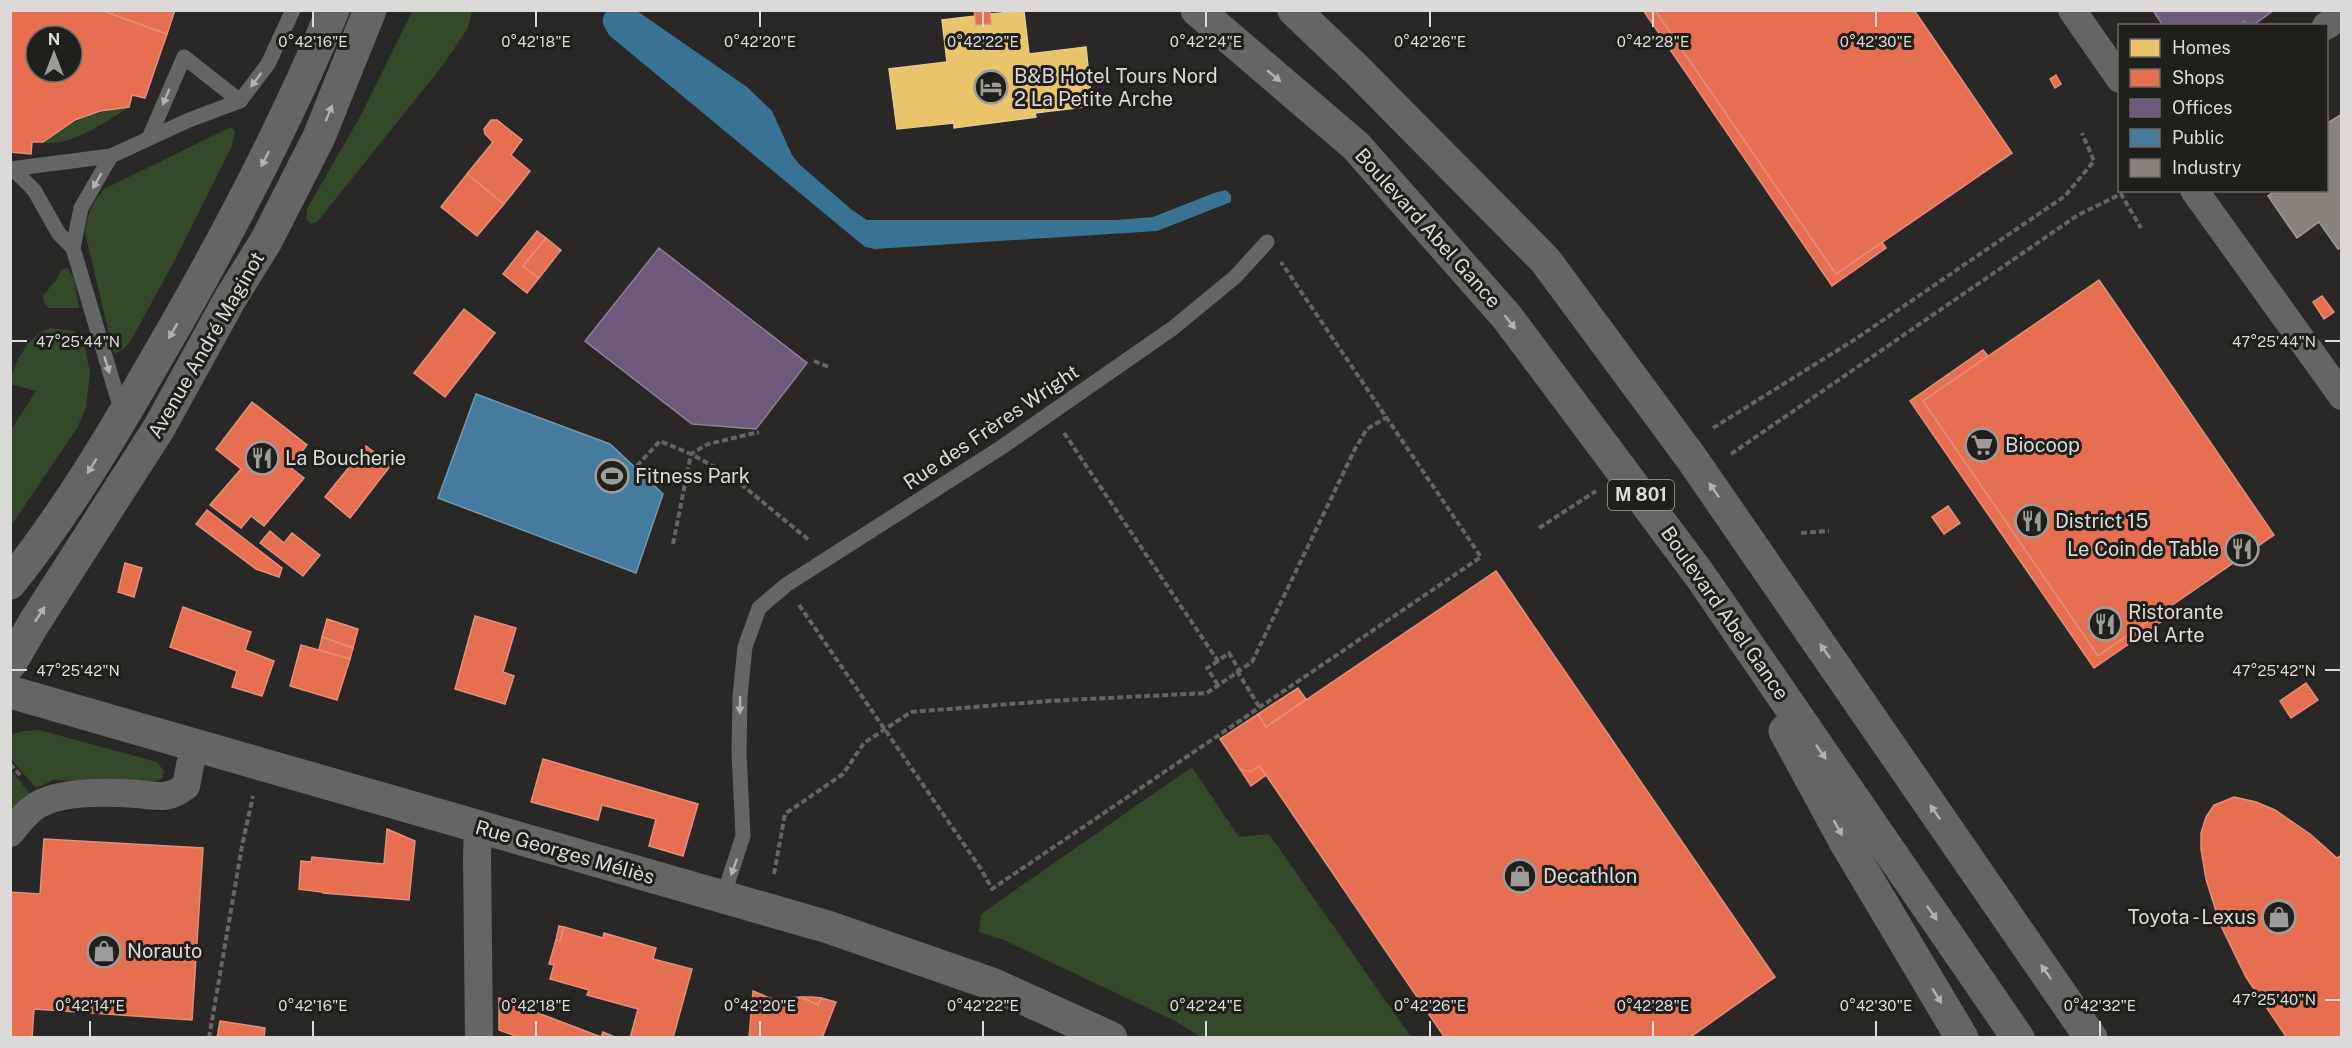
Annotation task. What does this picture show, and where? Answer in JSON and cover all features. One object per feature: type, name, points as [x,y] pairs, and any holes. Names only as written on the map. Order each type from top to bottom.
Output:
[{"type":"main road","name":"Avenue André Maginot","points":[[10,583],[78,488],[205,276],[257,177],[308,71],[333,10]]},
{"type":"main road","name":"Avenue André Maginot","points":[[10,664],[159,428],[230,299],[266,241],[319,137],[370,10]]},
{"type":"main road","name":"Boulevard Abel Gance","points":[[1197,10],[1364,154],[1507,317],[1699,574],[2018,1038]]},
{"type":"main road","name":"M 801","points":[[1294,10],[1357,70],[1545,260],[1692,459],[2091,1038]]},
{"type":"main road","points":[[1699,574],[1846,843],[1962,1038]]},
{"type":"street","points":[[2072,10],[2118,77]]},
{"type":"street","points":[[2328,25],[2342,15]]},
{"type":"street","points":[[2195,192],[2342,396]]},
{"type":"street","name":"Rue Georges Méliès","points":[[10,692],[828,927],[992,984],[1111,1038]]},
{"type":"street","points":[[10,833],[33,808],[58,796],[137,794],[155,797],[175,794],[186,786],[194,745]]},
{"type":"street","points":[[478,826],[480,1038]]},
{"type":"lane","points":[[12,169],[111,156],[189,120],[240,101],[268,64],[293,10]]},
{"type":"lane","points":[[149,138],[184,57],[240,101]]},
{"type":"lane","points":[[111,156],[81,208],[73,248],[123,416]]},
{"type":"lane","points":[[12,169],[34,190],[59,234],[73,248]]},
{"type":"lane","name":"Rue des Frères Wright","points":[[723,897],[743,836],[740,696],[745,647],[759,608],[786,585],[1002,447],[1182,321],[1235,277],[1267,242]]},
{"type":"path","points":[[1706,433],[1854,340],[2065,196],[2094,161],[2082,133]]},
{"type":"path","points":[[1725,458],[2078,215],[2121,194],[2141,228]]},
{"type":"path","points":[[786,585],[992,889],[1481,558],[1267,242]]},
{"type":"path","points":[[814,361],[829,367]]},
{"type":"path","points":[[1050,413],[1218,661]]},
{"type":"path","points":[[774,874],[785,814],[843,774],[864,744],[911,712],[1048,701],[1207,693],[1251,662],[1355,449],[1367,429],[1387,417]]},
{"type":"path","points":[[673,544],[691,454],[708,444],[759,432]]},
{"type":"path","points":[[637,466],[660,441],[691,454],[731,476],[831,558]]},
{"type":"path","points":[[1539,528],[1599,489]]},
{"type":"path","points":[[1801,533],[1829,531]]},
{"type":"path","points":[[1218,685],[1207,668],[1229,653],[1260,708]]},
{"type":"path","points":[[209,1038],[250,803],[256,788]]},
{"type":"green space","points":[[413,10],[472,11],[468,28],[443,65],[317,222],[311,224],[306,219],[307,209],[362,113]]},
{"type":"green space","points":[[129,107],[88,132],[64,141],[43,142],[83,118],[104,111]]},
{"type":"green space","points":[[231,127],[235,131],[232,146],[176,258],[130,342],[114,354],[85,233],[93,204],[104,189]]},
{"type":"green space","points":[[68,268],[74,279],[79,308],[49,308],[44,303],[43,296],[57,279],[61,270]]},
{"type":"green space","points":[[50,328],[74,331],[84,342],[90,373],[86,408],[77,428],[11,526],[11,430],[36,391],[11,384],[11,378],[28,344],[38,334]]},
{"type":"green space","points":[[39,730],[157,762],[164,771],[161,779],[149,783],[54,780],[36,788],[11,759],[10,735]]},
{"type":"green space","points":[[1192,767],[1239,837],[1269,834],[1411,1037],[1201,1037],[1175,1021],[1004,940],[979,932],[981,914]]},
{"type":"green space","points":[[10,768],[30,794],[10,815]]},
{"type":"water","points":[[607,11],[637,11],[747,87],[772,111],[792,155],[799,164],[852,210],[867,220],[1117,220],[1153,217],[1226,190],[1231,195],[1231,202],[1157,231],[875,249],[865,247],[610,36],[604,27],[603,20]]},
{"type":"building: Homes","name":"B&B Hotel Tours Nord 2 La Petite Arche","points":[[1024,11],[1029,54],[1086,47],[1092,106],[1035,113],[1036,117],[954,128],[954,123],[897,129],[889,69],[947,62],[942,20],[975,16],[976,25],[991,24],[990,14]]},
{"type":"building: Shops","points":[[10,10],[101,10],[167,34],[145,98],[132,95],[129,107],[100,111],[75,120],[43,142],[32,142],[31,154],[10,152]]},
{"type":"building: Shops","points":[[101,10],[175,10],[167,34]]},
{"type":"building: Shops","points":[[974,10],[990,10],[991,24],[976,25]]},
{"type":"building: Shops","points":[[1643,10],[1655,10],[1836,274],[1882,242],[1886,248],[1832,286]]},
{"type":"building: Shops","points":[[1655,10],[1914,10],[2012,153],[1836,274]]},
{"type":"building: Shops","points":[[2056,75],[2061,84],[2055,88],[2050,79]]},
{"type":"building: Shops","points":[[491,120],[497,120],[522,140],[511,155],[530,171],[504,204],[467,174],[493,142],[485,134],[484,129]]},
{"type":"building: Shops","points":[[467,174],[504,204],[477,236],[441,207]]},
{"type":"building: Shops","points":[[537,231],[546,238],[523,266],[539,278],[527,293],[503,274]]},
{"type":"building: Shops","points":[[546,238],[561,250],[539,278],[523,266]]},
{"type":"building: Shops","points":[[2099,280],[2274,535],[2098,656],[1923,401]]},
{"type":"building: Shops","points":[[2322,296],[2334,312],[2324,319],[2313,302]]},
{"type":"building: Shops","points":[[464,309],[495,333],[445,397],[414,373]]},
{"type":"building: Shops","points":[[1983,350],[1988,356],[1923,401],[2098,656],[2164,610],[2168,617],[2094,668],[1910,401]]},
{"type":"building: Shops","name":"La Boucherie","points":[[252,402],[307,445],[290,467],[304,478],[264,526],[251,516],[241,528],[210,505],[241,469],[216,449]]},
{"type":"building: Shops","points":[[366,446],[391,465],[350,518],[325,497]]},
{"type":"building: Shops","points":[[1948,506],[1960,523],[1944,534],[1932,517]]},
{"type":"building: Shops","points":[[207,510],[282,568],[279,577],[256,569],[196,524]]},
{"type":"building: Shops","points":[[270,531],[284,543],[292,533],[320,555],[303,576],[260,543]]},
{"type":"building: Shops","points":[[125,563],[142,568],[134,597],[118,592]]},
{"type":"building: Shops","name":"Decathlon","points":[[1496,571],[1775,977],[1689,1038],[1445,1038],[1266,775],[1259,766],[1251,772],[1240,769],[1220,739],[1258,714],[1266,727]]},
{"type":"building: Shops","points":[[183,607],[251,632],[245,650],[274,661],[262,696],[232,687],[237,671],[170,647]]},
{"type":"building: Shops","points":[[475,616],[516,628],[503,672],[514,676],[505,704],[455,689]]},
{"type":"building: Shops","points":[[327,619],[358,629],[353,648],[322,637]]},
{"type":"building: Shops","points":[[322,637],[353,648],[350,659],[319,650]]},
{"type":"building: Shops","points":[[301,645],[350,659],[337,700],[290,686]]},
{"type":"building: Shops","points":[[2306,683],[2318,700],[2291,718],[2280,701]]},
{"type":"building: Shops","points":[[1298,688],[1306,699],[1266,727],[1258,714]]},
{"type":"building: Shops","points":[[543,759],[698,804],[683,856],[649,846],[656,819],[602,805],[598,820],[531,802]]},
{"type":"building: Shops","points":[[1259,766],[1266,775],[1251,786],[1240,769],[1251,772]]},
{"type":"building: Shops","name":"Toyota - Lexus","points":[[2234,797],[2256,802],[2275,810],[2310,834],[2337,858],[2342,855],[2342,1038],[2287,1038],[2246,977],[2220,924],[2206,879],[2201,833],[2206,817],[2214,805]]},
{"type":"building: Shops","points":[[387,829],[415,841],[409,900],[299,889],[301,861],[311,862],[312,857],[384,864]]},
{"type":"building: Shops","name":"Norauto","points":[[44,839],[203,848],[192,1020],[34,1009],[32,1038],[10,1038],[10,892],[40,894]]},
{"type":"building: Shops","points":[[559,926],[564,927],[560,941],[556,940]]},
{"type":"building: Shops","points":[[564,927],[603,938],[604,933],[656,948],[653,959],[692,969],[673,1038],[630,1038],[638,1009],[587,995],[589,990],[550,979],[554,965],[549,964],[556,940],[560,941]]},
{"type":"building: Shops","points":[[753,991],[772,999],[801,997],[818,1005],[821,998],[836,1002],[822,1038],[749,1038]]},
{"type":"building: Shops","points":[[801,997],[812,997],[821,998],[818,1005]]},
{"type":"building: Shops","points":[[499,998],[601,1037],[603,1032],[617,1038],[521,1038],[499,1030]]},
{"type":"building: Shops","points":[[220,1021],[265,1028],[264,1038],[217,1038]]},
{"type":"building: Offices","points":[[2153,10],[2274,10],[2255,24],[2246,24],[2244,21],[2240,24],[2162,24]]},
{"type":"building: Offices","points":[[659,248],[807,363],[756,429],[692,424],[585,341]]},
{"type":"building: Public","points":[[476,394],[610,444],[663,494],[636,573],[438,498]]},
{"type":"building: Industry","points":[[2342,114],[2342,247],[2338,249],[2319,222],[2297,238],[2268,196],[2273,192],[2328,192],[2328,123]]},
{"type":"place","name":"B&B Hotel Tours Nord 2 La Petite Arche","points":[[991,87]]},
{"type":"place","name":"Biocoop","points":[[1982,445]]},
{"type":"place","name":"La Boucherie","points":[[262,458]]},
{"type":"place","name":"Fitness Park","points":[[612,476]]},
{"type":"place","name":"District 15","points":[[2032,521]]},
{"type":"place","name":"Le Coin de Table","points":[[2242,549]]},
{"type":"place","name":"Ristorante Del Arte","points":[[2105,624]]},
{"type":"place","name":"Decathlon","points":[[1520,876]]},
{"type":"place","name":"Toyota - Lexus","points":[[2279,917]]},
{"type":"place","name":"Norauto","points":[[104,951]]}]
